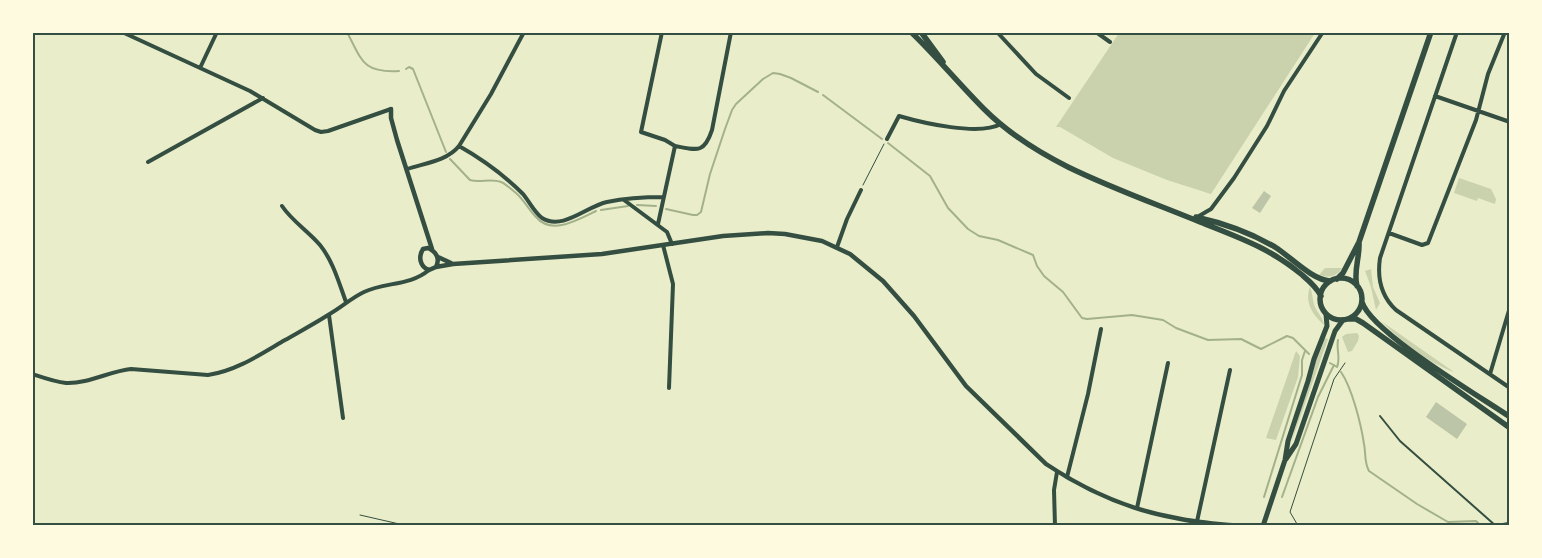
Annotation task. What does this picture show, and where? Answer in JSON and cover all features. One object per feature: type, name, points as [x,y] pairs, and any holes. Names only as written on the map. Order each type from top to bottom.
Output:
[{"type":"main road","points":[[911,32],[978,103],[1001,124],[1038,151],[1089,177],[1247,241],[1276,255],[1311,282],[1321,296]]},
{"type":"main road","points":[[921,32],[950,72]]},
{"type":"main road","points":[[1263,526],[1285,460],[1288,441],[1314,359],[1327,326],[1326,314],[1321,304],[1324,287],[1343,273],[1359,242],[1431,32]]},
{"type":"main road","points":[[1187,216],[1213,221],[1268,243],[1322,280],[1330,282]]},
{"type":"main road","points":[[1359,242],[1360,254],[1356,273],[1357,286],[1368,314],[1398,341],[1510,417]]},
{"type":"main road","points":[[1337,279],[1350,280],[1357,286]]},
{"type":"main road","points":[[1285,460],[1296,444],[1334,332],[1346,319],[1358,312],[1362,302]]},
{"type":"main road","points":[[1326,314],[1332,318],[1356,319],[1363,323],[1510,428]]},
{"type":"street","points":[[122,32],[263,98],[321,132],[391,109],[391,118],[432,250],[438,257],[452,264]]},
{"type":"street","points":[[200,68],[218,32]]},
{"type":"street","points":[[407,169],[442,158],[459,146],[491,94],[524,32]]},
{"type":"street","points":[[662,32],[641,132],[665,140],[675,146],[698,150],[705,146],[712,130],[731,32]]},
{"type":"street","points":[[997,32],[1036,74],[1069,98]]},
{"type":"street","points":[[1096,32],[1110,42]]},
{"type":"street","points":[[1196,217],[1204,215],[1211,209],[1240,168],[1267,126],[1284,91],[1322,32]]},
{"type":"street","points":[[1457,32],[1380,258],[1379,274],[1382,288],[1390,305],[1510,388]]},
{"type":"street","points":[[1389,233],[1422,245],[1428,243],[1476,120],[1488,74],[1505,32]]},
{"type":"street","points":[[1436,96],[1510,122]]},
{"type":"street","points":[[148,162],[263,98]]},
{"type":"street","points":[[887,139],[899,116],[920,122],[955,127],[988,129],[1001,124]]},
{"type":"street","points":[[459,146],[495,169],[524,195],[539,214],[546,219],[563,220],[600,204],[631,198],[664,197]]},
{"type":"street","points":[[658,224],[675,146]]},
{"type":"street","points":[[837,247],[847,218],[861,190]]},
{"type":"street","points":[[624,200],[667,232],[672,244]]},
{"type":"street","points":[[282,206],[291,219],[300,224],[326,255],[346,302]]},
{"type":"street","points":[[1211,209],[1213,221],[1220,230]]},
{"type":"street","points":[[426,233],[425,248],[420,253],[420,259],[424,269],[429,270]]},
{"type":"street","points":[[32,374],[53,381],[68,383],[131,369],[217,374],[248,361],[371,289],[416,279],[436,267],[452,264],[602,254],[723,236],[768,233],[811,238],[837,247],[861,262],[884,281],[914,316],[966,386],[1036,456],[1058,472],[1101,494],[1160,515],[1196,524],[1241,526]]},
{"type":"street","points":[[663,246],[673,284],[669,388]]},
{"type":"street","points":[[425,248],[432,250]]},
{"type":"street","points":[[436,267],[438,257]]},
{"type":"street","points":[[1490,374],[1510,307]]},
{"type":"street","points":[[329,315],[343,418]]},
{"type":"street","points":[[1067,477],[1088,394],[1101,329]]},
{"type":"street","points":[[1137,508],[1168,363]]},
{"type":"street","points":[[1196,524],[1230,370]]},
{"type":"street","points":[[1055,526],[1054,490],[1058,472]]},
{"type":"street","points":[[1498,526],[1510,524]]},
{"type":"lane","points":[[1380,416],[1400,441],[1498,526]]},
{"type":"path","points":[[861,190],[887,139]]},
{"type":"path","points":[[1297,524],[1290,512],[1334,379],[1345,363]]},
{"type":"path","points":[[360,515],[408,526]]},
{"type":"green space","points":[[1119,33],[1315,33],[1211,194],[1167,180],[1113,158],[1060,127],[1056,127]]},
{"type":"green space","points":[[1459,178],[1491,189],[1496,199],[1495,204],[1478,198],[1477,201],[1454,193]]},
{"type":"green space","points":[[1325,268],[1342,268],[1332,276],[1319,275]]},
{"type":"green space","points":[[1371,269],[1373,287],[1380,303],[1376,310],[1365,271]]},
{"type":"green space","points":[[1310,287],[1314,304],[1324,325],[1316,317],[1309,303],[1308,293]]},
{"type":"green space","points":[[1381,321],[1454,372],[1434,363],[1415,350]]},
{"type":"green space","points":[[1357,333],[1359,336],[1358,341],[1352,351],[1348,352],[1342,337],[1346,334]]},
{"type":"green space","points":[[1325,338],[1328,339],[1290,446],[1317,355]]},
{"type":"green space","points":[[1296,351],[1300,356],[1298,377],[1276,440],[1266,438]]},
{"type":"building","points":[[1264,191],[1271,196],[1260,213],[1252,208]]},
{"type":"building","points":[[1436,402],[1467,424],[1457,439],[1426,417]]},
{"type":"waterway","points":[[347,32],[356,51],[365,63],[378,70],[399,71]]},
{"type":"waterway","points":[[406,69],[409,67],[413,69],[446,152]]},
{"type":"waterway","points":[[666,209],[693,215],[701,212],[710,174],[732,110],[763,79],[773,73],[780,74],[818,92]]},
{"type":"waterway","points":[[823,95],[882,139]]},
{"type":"waterway","points":[[888,143],[930,176],[948,208],[968,229],[979,236],[998,240],[1033,255],[1037,266],[1044,276],[1063,292],[1082,318],[1132,315],[1163,320],[1176,328],[1208,340],[1241,339],[1261,349],[1287,336],[1293,338],[1309,354]]},
{"type":"waterway","points":[[450,159],[470,180],[493,180],[505,184],[519,196],[542,223],[558,226],[596,211]]},
{"type":"waterway","points":[[637,205],[656,206]]},
{"type":"waterway","points":[[601,210],[628,206]]},
{"type":"waterway","points":[[1330,363],[1337,367],[1339,360],[1338,340]]},
{"type":"waterway","points":[[1264,497],[1302,375],[1302,360],[1305,351]]},
{"type":"waterway","points":[[1282,497],[1318,397],[1334,365]]},
{"type":"waterway","points":[[1341,372],[1349,387],[1355,406],[1363,436],[1366,464],[1369,471],[1417,504],[1448,522],[1476,521],[1478,523]]}]
